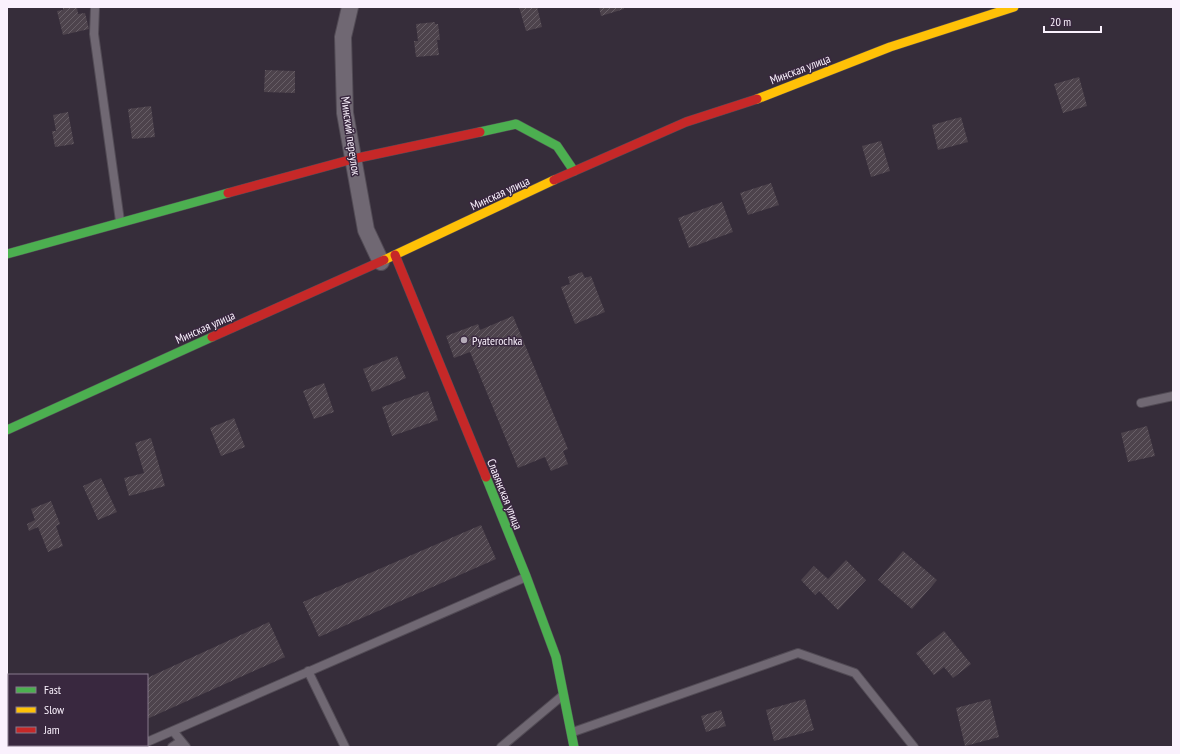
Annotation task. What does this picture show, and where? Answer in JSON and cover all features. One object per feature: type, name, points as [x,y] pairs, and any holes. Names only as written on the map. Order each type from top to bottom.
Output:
[{"type":"street","name":"Минский переулок","points":[[350,7],[343,37],[345,113],[366,230],[381,262]]},
{"type":"street","name":"Минская улица","points":[[7,430],[381,262],[574,171],[686,122],[745,104],[890,47],[1014,7]]},
{"type":"street","points":[[7,254],[121,224],[353,159],[516,124],[557,146],[574,171]]},
{"type":"street","name":"Славянская улица","points":[[395,255],[526,576],[556,657],[574,747]]},
{"type":"lane","points":[[95,7],[94,34],[121,224]]},
{"type":"lane","points":[[1141,403],[1173,396]]},
{"type":"lane","points":[[148,742],[526,576]]},
{"type":"lane","points":[[566,747],[571,732],[798,653],[855,673],[914,747]]},
{"type":"lane","points":[[308,671],[345,747]]},
{"type":"lane","points":[[501,747],[564,694]]},
{"type":"lane","points":[[172,731],[184,744],[172,747]]},
{"type":"building","points":[[63,7],[77,7],[78,14],[85,13],[89,29],[63,35],[57,11],[63,10]]},
{"type":"building","points":[[519,7],[537,7],[542,27],[526,31]]},
{"type":"building","points":[[599,7],[624,7],[624,9],[601,16]]},
{"type":"building","points":[[435,22],[435,24],[438,24],[440,40],[437,40],[439,55],[416,57],[414,41],[418,41],[416,24]]},
{"type":"building","points":[[265,70],[295,71],[295,93],[264,92]]},
{"type":"building","points":[[1079,77],[1087,106],[1063,113],[1054,84]]},
{"type":"building","points":[[151,106],[155,137],[132,139],[128,109]]},
{"type":"building","points":[[68,112],[74,144],[55,147],[52,131],[56,131],[53,115]]},
{"type":"building","points":[[961,117],[968,142],[938,150],[932,125]]},
{"type":"building","points":[[881,141],[890,171],[871,177],[862,146]]},
{"type":"building","points":[[771,183],[779,205],[748,215],[740,193]]},
{"type":"building","points":[[722,202],[733,232],[689,248],[678,218]]},
{"type":"building","points":[[582,272],[585,278],[591,276],[605,312],[575,324],[561,287],[570,284],[568,277]]},
{"type":"building","points":[[513,316],[568,449],[563,451],[568,464],[551,471],[545,457],[518,468],[470,352],[454,358],[446,336],[478,324],[480,330]]},
{"type":"building","points":[[397,356],[406,378],[372,392],[363,369]]},
{"type":"building","points":[[324,383],[334,412],[314,419],[303,391]]},
{"type":"building","points":[[428,391],[438,420],[392,436],[382,407]]},
{"type":"building","points":[[234,418],[245,447],[221,456],[210,428]]},
{"type":"building","points":[[1147,426],[1155,456],[1128,462],[1121,433]]},
{"type":"building","points":[[151,438],[165,486],[129,496],[124,478],[144,473],[135,443]]},
{"type":"building","points":[[101,478],[117,512],[98,520],[83,486]]},
{"type":"building","points":[[51,501],[60,524],[56,526],[63,546],[48,552],[38,527],[29,531],[27,524],[35,520],[31,509]]},
{"type":"building","points":[[481,525],[496,559],[319,637],[303,602]]},
{"type":"building","points":[[903,551],[937,580],[912,609],[878,580]]},
{"type":"building","points":[[846,560],[866,580],[838,610],[819,591],[815,595],[801,580],[814,566],[828,579]]},
{"type":"building","points":[[269,622],[285,657],[148,719],[148,678]]},
{"type":"building","points":[[944,631],[971,664],[953,678],[944,667],[934,675],[916,653]]},
{"type":"building","points":[[805,699],[814,730],[774,741],[766,710]]},
{"type":"building","points":[[990,699],[999,737],[965,746],[956,708]]},
{"type":"building","points":[[721,710],[726,726],[706,732],[701,716]]},
{"type":"traffic: fast","points":[[480,132],[516,124],[557,146],[574,171]]},
{"type":"traffic: fast","points":[[7,254],[228,193]]},
{"type":"traffic: fast","points":[[7,430],[212,337]]},
{"type":"traffic: fast","points":[[486,477],[526,576],[556,657],[574,747]]},
{"type":"traffic: slow","points":[[757,99],[890,47],[1014,7]]},
{"type":"traffic: slow","points":[[384,260],[554,180]]},
{"type":"traffic: jam","points":[[554,180],[686,122],[757,99]]},
{"type":"traffic: jam","points":[[228,193],[353,159],[480,132]]},
{"type":"traffic: jam","points":[[395,255],[486,477]]},
{"type":"traffic: jam","points":[[212,337],[384,260]]},
{"type":"place","name":"Pyaterochka","points":[[464,340]]}]
